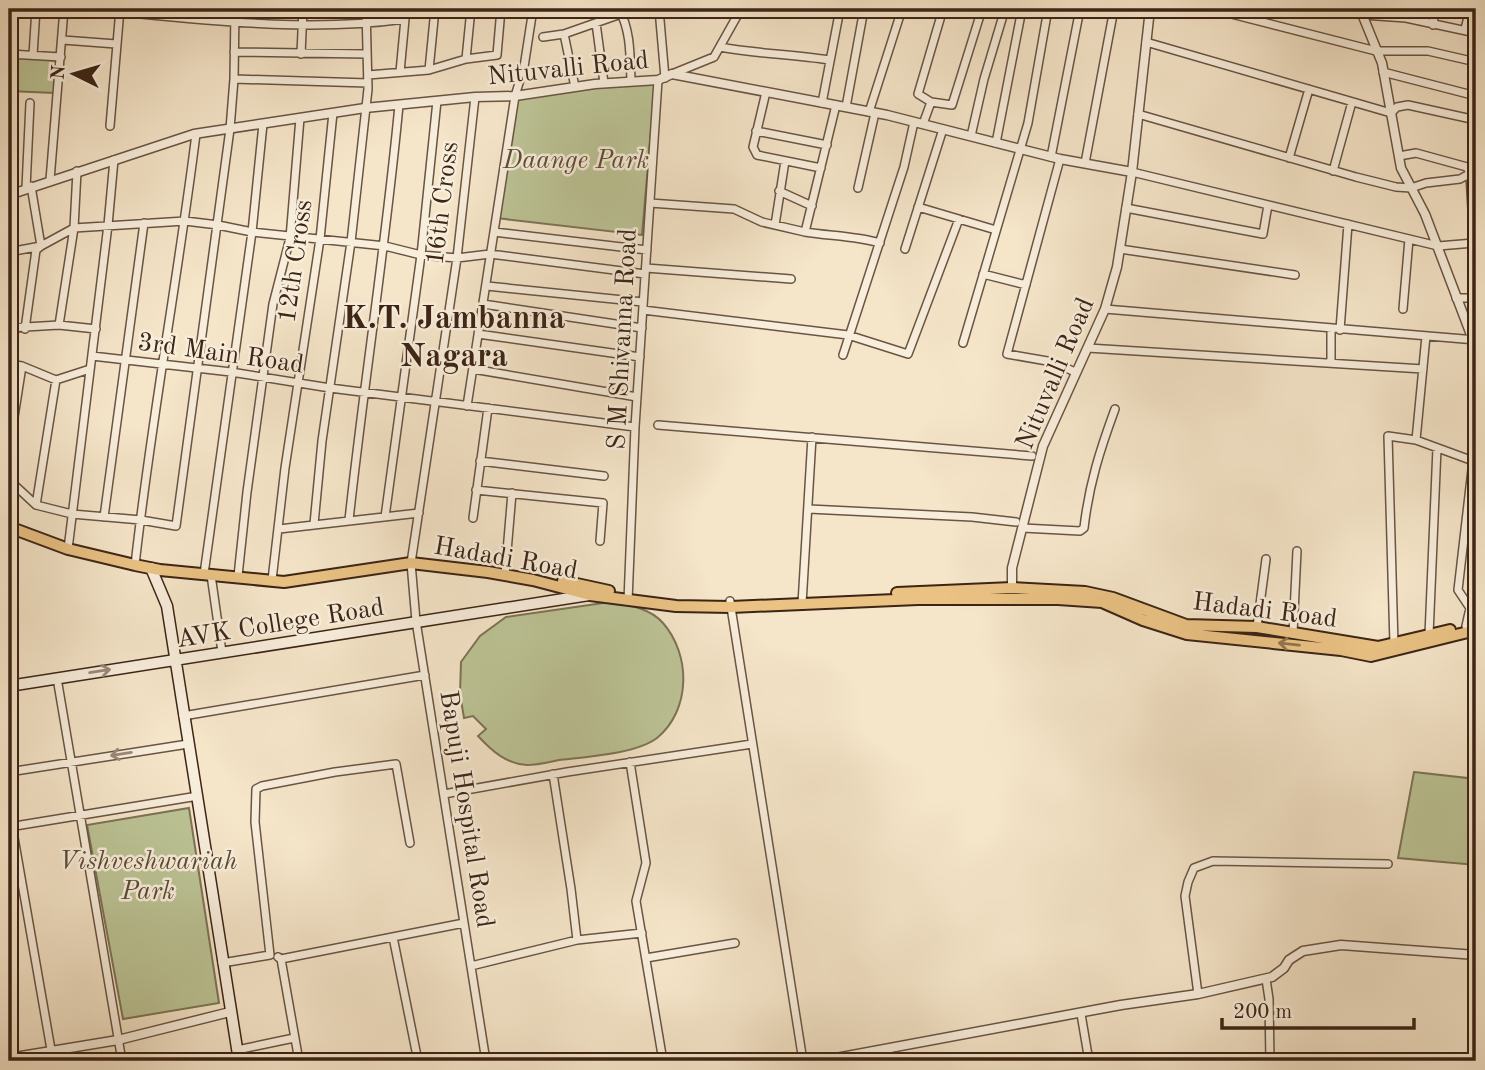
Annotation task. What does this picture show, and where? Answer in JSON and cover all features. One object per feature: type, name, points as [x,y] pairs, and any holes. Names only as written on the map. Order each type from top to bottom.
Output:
[{"type":"main road","name":"Hadadi Road","points":[[9,527],[68,549],[135,565],[284,582],[411,563],[505,572],[566,585],[590,595],[629,598],[676,607],[964,594],[1012,588],[1085,592],[1113,598],[1186,625],[1256,628],[1378,647],[1473,626]]},
{"type":"main road","points":[[151,568],[167,606],[238,1056]]},
{"type":"main road","points":[[558,600],[566,585],[629,598]]},
{"type":"main road","points":[[964,594],[1102,602],[1187,635],[1327,648],[1371,656],[1473,626]]},
{"type":"main road","name":"AVK College Road","points":[[9,686],[590,595]]},
{"type":"street","points":[[33,55],[36,9]]},
{"type":"street","points":[[50,180],[64,9]]},
{"type":"street","points":[[9,481],[36,505],[72,514],[176,526],[230,129],[235,9]]},
{"type":"street","points":[[302,54],[303,9]]},
{"type":"street","points":[[314,524],[330,388],[352,242],[368,79],[366,9]]},
{"type":"street","points":[[429,70],[435,9]]},
{"type":"street","points":[[466,59],[471,9]]},
{"type":"street","points":[[234,79],[368,79],[400,72],[429,70],[466,59],[497,55],[501,9]]},
{"type":"street","points":[[467,406],[515,96],[524,67],[535,9]]},
{"type":"street","name":"S M Shivanna Road","points":[[629,598],[635,427],[645,271],[665,77],[659,9]]},
{"type":"street","points":[[665,77],[714,57],[741,9]]},
{"type":"street","points":[[822,103],[839,9]]},
{"type":"street","points":[[806,232],[827,145],[841,106],[864,9]]},
{"type":"street","points":[[858,188],[872,112],[902,9]]},
{"type":"street","points":[[943,9],[918,93],[931,102],[952,106],[982,9]]},
{"type":"street","points":[[971,136],[984,79],[1005,9]]},
{"type":"street","points":[[996,142],[1023,9]]},
{"type":"street","points":[[963,343],[1028,123],[1048,9]]},
{"type":"street","points":[[1075,372],[1053,362],[1007,354],[1055,158],[1080,9]]},
{"type":"street","points":[[1085,163],[1113,9],[1150,12]]},
{"type":"street","points":[[1212,9],[1376,51],[1428,51],[1476,62]]},
{"type":"street","points":[[1406,18],[1408,9]]},
{"type":"street","points":[[1433,25],[1435,9]]},
{"type":"street","points":[[1465,29],[1470,9]]},
{"type":"street","points":[[110,126],[120,10],[235,23],[366,24],[405,19],[400,72]]},
{"type":"street","points":[[543,37],[564,34],[620,11],[626,21],[631,81]]},
{"type":"street","name":"Nituvalli Road","points":[[1012,588],[1012,568],[1019,525],[1043,446],[1105,309],[1120,249],[1132,172],[1150,12]]},
{"type":"street","points":[[1475,343],[1426,214],[1401,168],[1383,72],[1362,12],[1476,33]]},
{"type":"street","points":[[596,23],[604,83]]},
{"type":"street","points":[[564,34],[575,87]]},
{"type":"street","points":[[63,40],[117,44]]},
{"type":"street","points":[[1146,42],[1391,113]]},
{"type":"street","points":[[720,47],[829,60]]},
{"type":"street","points":[[234,52],[367,54]]},
{"type":"street","points":[[9,54],[61,57]]},
{"type":"street","points":[[1383,72],[1476,96]]},
{"type":"street","name":"Nituvalli Road","points":[[9,195],[196,134],[365,108],[475,97],[515,96],[665,77],[872,112],[1055,158],[1132,172]]},
{"type":"street","points":[[1289,158],[1309,89]]},
{"type":"street","points":[[766,92],[753,147],[757,155],[821,168]]},
{"type":"street","name":"16th Cross","points":[[411,563],[457,258],[475,97]]},
{"type":"street","points":[[385,517],[421,255],[437,101]]},
{"type":"street","points":[[842,355],[918,123],[931,102]]},
{"type":"street","points":[[1333,171],[1352,102]]},
{"type":"street","points":[[30,103],[29,187],[41,246]]},
{"type":"street","points":[[349,520],[385,246],[399,105]]},
{"type":"street","points":[[1391,113],[1397,107],[1408,105],[1476,120]]},
{"type":"street","name":"12th Cross","points":[[272,580],[285,468],[320,239],[332,113]]},
{"type":"street","points":[[1138,114],[1396,187],[1411,188],[1461,178],[1473,172]]},
{"type":"street","points":[[238,576],[273,304],[290,237],[300,118]]},
{"type":"street","points":[[222,652],[207,574],[231,372],[252,232],[263,124]]},
{"type":"street","points":[[905,249],[943,129]]},
{"type":"street","points":[[756,131],[827,145]]},
{"type":"street","points":[[135,565],[147,462],[196,134]]},
{"type":"street","points":[[1399,156],[1416,153],[1455,162],[1473,172]]},
{"type":"street","points":[[68,549],[114,160]]},
{"type":"street","points":[[775,225],[785,161]]},
{"type":"street","points":[[59,325],[74,228],[77,171]]},
{"type":"street","points":[[1132,172],[1438,246],[1474,243],[1473,172]]},
{"type":"street","points":[[779,191],[812,206]]},
{"type":"street","points":[[650,203],[734,209],[775,225],[806,232],[864,238],[880,243]]},
{"type":"street","points":[[1126,208],[1263,234],[1268,205]]},
{"type":"street","points":[[918,208],[996,230]]},
{"type":"street","points":[[487,286],[848,335],[908,354],[960,219]]},
{"type":"street","points":[[26,329],[36,250],[74,228],[108,225],[185,221],[290,237],[385,246],[421,255],[457,258],[490,254],[645,271],[791,279]]},
{"type":"street","points":[[104,517],[144,223]]},
{"type":"street","points":[[1331,362],[1348,225]]},
{"type":"street","points":[[494,232],[647,250]]},
{"type":"street","points":[[1403,309],[1409,239]]},
{"type":"street","points":[[9,253],[41,246]]},
{"type":"street","points":[[1120,249],[1295,275]]},
{"type":"street","points":[[983,274],[1026,285]]},
{"type":"street","points":[[1456,298],[1476,298]]},
{"type":"street","points":[[483,304],[642,328]]},
{"type":"street","points":[[1105,309],[1426,336],[1475,343]]},
{"type":"street","points":[[9,328],[59,325],[96,329]]},
{"type":"street","points":[[478,334],[640,357]]},
{"type":"street","points":[[1416,440],[1426,336]]},
{"type":"street","points":[[1088,348],[1423,369]]},
{"type":"street","name":"3rd Main Road","points":[[92,356],[231,372],[402,398],[635,427]]},
{"type":"street","points":[[9,364],[22,366],[56,380],[90,369]]},
{"type":"street","points":[[9,449],[22,366]]},
{"type":"street","points":[[473,369],[637,397]]},
{"type":"street","points":[[36,505],[56,380]]},
{"type":"street","points":[[472,518],[488,408]]},
{"type":"street","points":[[809,509],[972,517],[1080,531],[1084,528],[1088,495],[1100,448],[1115,409]]},
{"type":"street","points":[[659,425],[1032,456]]},
{"type":"street","points":[[1394,643],[1388,436],[1416,440],[1475,462],[1458,590],[1470,608],[1473,626]]},
{"type":"street","points":[[802,601],[812,437]]},
{"type":"street","points":[[1429,635],[1437,448]]},
{"type":"street","points":[[480,461],[604,476]]},
{"type":"street","points":[[476,489],[603,503],[600,541]]},
{"type":"street","points":[[505,572],[512,493]]},
{"type":"street","points":[[279,528],[419,513]]},
{"type":"street","points":[[1293,633],[1297,551]]},
{"type":"street","points":[[1256,628],[1266,559]]},
{"type":"street","name":"Bapuji Hospital Road","points":[[411,563],[416,621],[486,1061]]},
{"type":"street","points":[[730,604],[803,1061]]},
{"type":"street","points":[[1473,626],[1476,604]]},
{"type":"street","points":[[183,716],[425,675]]},
{"type":"street","points":[[57,678],[122,1061]]},
{"type":"street","points":[[9,772],[188,744]]},
{"type":"street","points":[[444,794],[553,774],[752,744]]},
{"type":"street","points":[[630,762],[646,863],[636,901],[663,1061]]},
{"type":"street","points":[[270,955],[255,822],[256,789],[295,779],[396,764],[410,843]]},
{"type":"street","points":[[553,774],[577,940]]},
{"type":"street","points":[[52,1057],[10,827],[198,796]]},
{"type":"street","points":[[1198,994],[1185,897],[1194,868],[1213,861],[1388,863]]},
{"type":"street","points":[[222,963],[270,955],[281,958],[464,923]]},
{"type":"street","points":[[471,966],[577,940],[642,933]]},
{"type":"street","points":[[393,937],[418,1061]]},
{"type":"street","points":[[646,958],[735,943]]},
{"type":"street","points":[[820,1061],[1121,1005],[1198,994],[1266,979],[1303,951],[1341,945],[1476,956]]},
{"type":"street","points":[[281,958],[299,1061]]},
{"type":"street","points":[[1266,979],[1270,1061]]},
{"type":"street","points":[[9,1058],[52,1057],[230,1012]]},
{"type":"street","points":[[1081,1014],[1090,1061]]},
{"type":"street","points":[[238,1056],[294,1038]]},
{"type":"street","points":[[888,1049],[891,1061]]},
{"type":"green space","points":[[9,55],[57,58],[54,93],[9,91]]},
{"type":"green space","name":"Daange Park","points":[[655,84],[642,235],[496,218],[517,99],[602,87]]},
{"type":"green space","points":[[610,602],[632,606],[652,614],[672,636],[679,651],[683,682],[676,713],[668,726],[657,738],[636,748],[596,756],[527,765],[512,762],[494,751],[478,736],[486,729],[473,716],[464,718],[460,694],[461,662],[480,636],[506,617]]},
{"type":"green space","points":[[1414,772],[1476,779],[1476,865],[1398,858]]},
{"type":"green space","name":"Vishveshwariah Park","points":[[189,808],[219,1003],[123,1019],[87,825]]},
{"type":"district","name":"K.T. Jambanna Nagara","points":[[454,335]]}]
